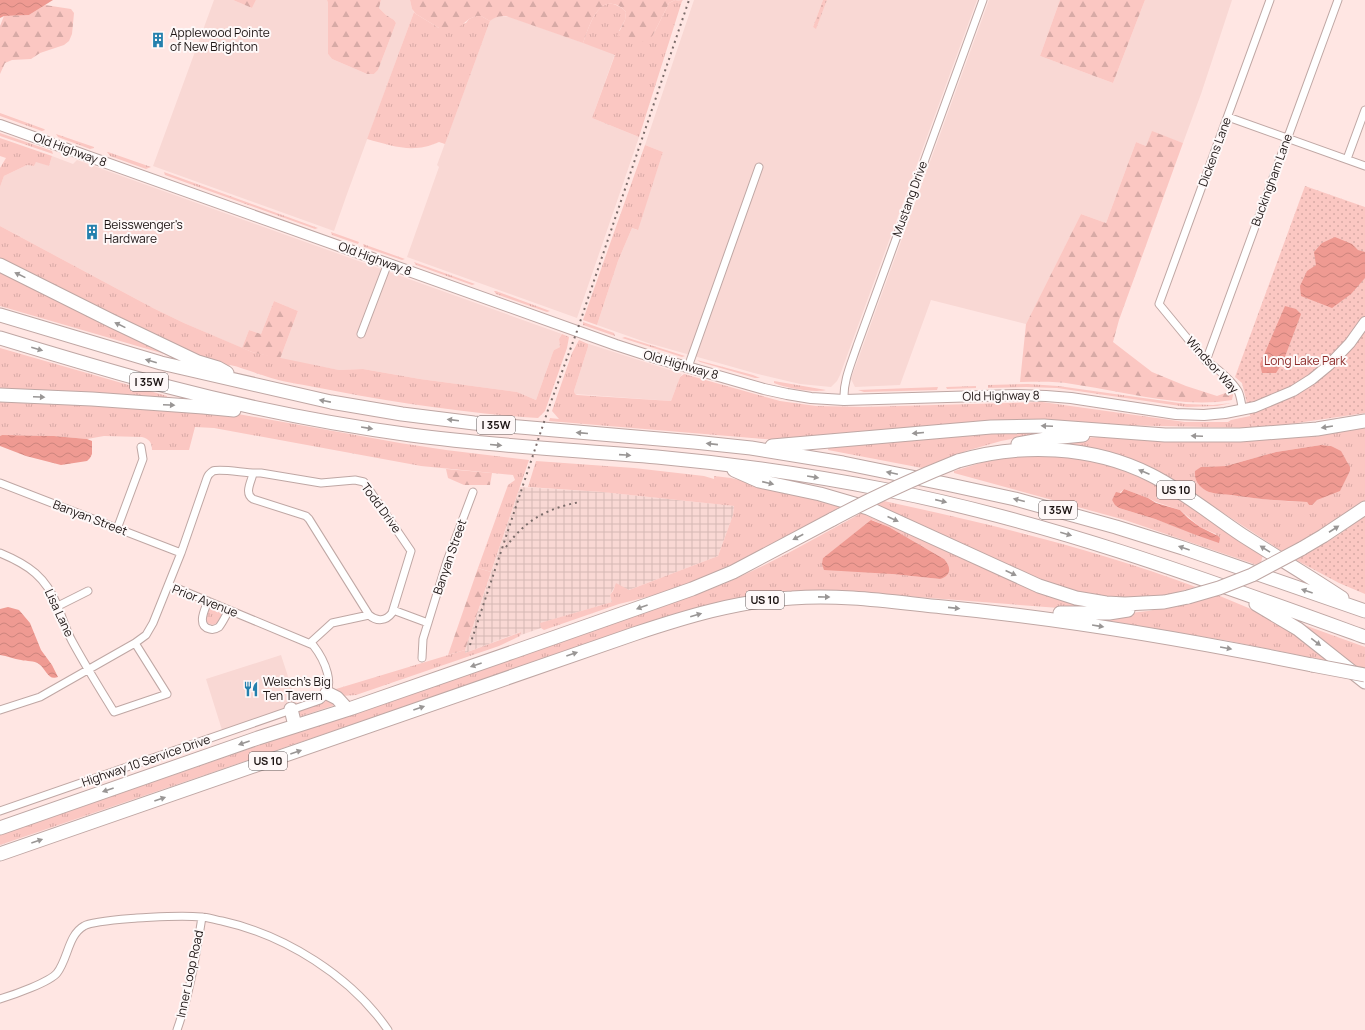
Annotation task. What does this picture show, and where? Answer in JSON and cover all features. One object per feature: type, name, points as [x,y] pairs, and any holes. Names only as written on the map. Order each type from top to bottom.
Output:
[{"type":"highway","points":[[0,265],[157,343],[198,362],[218,368],[244,383]]},
{"type":"highway","name":"I 35W","points":[[0,315],[161,364],[338,403],[444,419],[751,448],[843,463],[974,490],[1055,510],[1150,537],[1361,609]]},
{"type":"highway","name":"I 35W","points":[[0,338],[169,387],[265,410],[312,419],[460,441],[544,449],[659,457],[779,471],[887,490],[1008,517],[1080,538],[1222,586],[1365,637]]},
{"type":"highway","points":[[0,395],[203,407],[312,419]]},
{"type":"highway","points":[[963,460],[1000,448],[1051,438],[1104,433],[1205,436],[1248,435],[1317,429],[1365,420]]},
{"type":"highway","points":[[751,448],[1008,426],[1079,428],[1156,434]]},
{"type":"highway","name":"US 10","points":[[0,828],[692,589],[733,572],[899,486],[963,460],[984,454],[1003,451],[1044,450],[1084,454],[1124,463],[1172,487],[1256,544],[1361,609]]},
{"type":"highway","points":[[719,464],[758,481],[820,494],[868,508],[1039,586],[1086,601],[1119,604],[1145,604],[1188,597]]},
{"type":"highway","points":[[1004,613],[1109,613],[1158,606],[1219,588],[1252,575],[1323,536],[1365,508]]},
{"type":"highway","points":[[1222,586],[1298,629],[1365,682]]},
{"type":"highway","name":"US 10","points":[[0,854],[634,634],[711,611],[760,601],[814,597],[861,599],[1004,613],[1148,634],[1365,675]]},
{"type":"highway","points":[[327,693],[337,698],[350,708]]},
{"type":"highway","points":[[291,709],[295,726]]},
{"type":"highway","points":[[0,821],[67,804]]},
{"type":"street","name":"Mustang Drive","points":[[844,400],[846,378],[857,346],[983,0]]},
{"type":"street","name":"Dickens Lane","points":[[1159,304],[1270,0]]},
{"type":"street","name":"Buckingham Lane","points":[[1206,361],[1338,0]]},
{"type":"street","points":[[1347,159],[1365,110]]},
{"type":"street","points":[[1228,117],[1365,166]]},
{"type":"street","name":"Old Highway 8","points":[[0,125],[616,345],[688,367],[787,394],[811,398],[844,400],[1034,395],[1071,398],[1186,415],[1214,415],[1255,407],[1293,391],[1312,379],[1340,354],[1365,322]]},
{"type":"street","points":[[688,367],[759,167]]},
{"type":"street","points":[[361,334],[388,263]]},
{"type":"street","name":"Windsor Way","points":[[1159,304],[1206,361],[1215,366],[1236,388],[1239,393],[1243,410]]},
{"type":"street","points":[[117,529],[143,459],[141,447]]},
{"type":"street","name":"Todd Drive","points":[[169,585],[211,472],[217,470],[252,474],[261,472],[321,483],[355,480],[364,482],[411,551],[393,610]]},
{"type":"street","points":[[252,474],[248,493],[249,496],[254,500],[306,516],[373,618],[382,620],[390,616],[393,610],[428,623]]},
{"type":"street","name":"Banyan Street","points":[[0,484],[181,553]]},
{"type":"street","name":"Banyan Street","points":[[422,658],[423,639],[448,561],[473,492]]},
{"type":"street","name":"Lisa Lane","points":[[0,553],[24,563],[32,569],[45,584],[58,606],[70,638],[114,712],[167,694],[135,643]]},
{"type":"street","name":"Prior Avenue","points":[[0,710],[40,697],[135,643],[150,630],[169,585],[313,645],[322,657],[330,681],[330,686],[327,693]]},
{"type":"street","points":[[58,606],[88,591]]},
{"type":"street","points":[[208,601],[202,620],[204,626],[207,628],[212,630],[220,626],[229,610]]},
{"type":"street","points":[[310,643],[332,623],[370,615]]},
{"type":"street","points":[[291,709],[320,700],[327,693]]},
{"type":"street","name":"Highway 10 Service Drive","points":[[0,811],[291,709]]},
{"type":"street","points":[[0,999],[48,980],[57,973],[76,932],[85,925],[113,920],[178,916],[202,917],[255,930],[298,950],[324,967],[352,989],[370,1007],[388,1030]]},
{"type":"street","name":"Inner Loop Road","points":[[177,1030],[195,961],[202,917]]},
{"type":"shaded area","points":[[214,0],[233,0],[252,8],[256,0],[327,0],[328,54],[332,59],[367,74],[374,74],[378,70],[396,23],[379,8],[381,0],[410,0],[414,12],[334,231],[153,166]]},
{"type":"shaded area","points":[[694,0],[823,0],[813,27],[816,28],[827,0],[977,0],[840,375],[831,387],[800,384],[754,373],[648,343],[597,325],[618,261],[632,228],[637,230],[663,152],[645,145]]},
{"type":"shaded area","points":[[989,0],[1060,0],[1040,56],[1113,83],[1145,0],[1232,0],[1183,143],[1152,132],[1146,146],[1136,142],[1106,223],[1081,214],[1026,324],[931,300],[900,385],[855,387],[851,379],[853,373]]},
{"type":"shaded area","points":[[500,16],[510,17],[615,54],[592,118],[639,137],[577,318],[407,257],[439,167],[437,165],[490,21],[493,18]]},
{"type":"shaded area","points":[[52,156],[73,164],[77,160],[562,334],[559,339],[560,347],[553,352],[536,400],[517,392],[420,379],[363,369],[339,370],[280,359],[298,311],[274,301],[261,334],[249,330],[242,348],[153,308],[0,226],[0,187],[4,176],[27,165],[34,166],[36,161],[49,166]]},
{"type":"shaded area","points":[[586,343],[682,374],[671,401],[575,394],[574,391],[588,347],[588,344]]},
{"type":"shaded area","points":[[520,487],[602,492],[734,506],[733,515],[718,556],[629,590],[615,586],[610,595],[612,602],[541,623],[541,628],[521,635],[520,632],[465,653]]},
{"type":"shaded area","points":[[281,655],[297,704],[222,730],[206,679]]},
{"type":"green space","points":[[233,0],[256,0],[252,8]]},
{"type":"green space","points":[[327,0],[381,0],[379,8],[396,23],[378,70],[374,74],[367,74],[332,59],[328,54]]},
{"type":"green space","points":[[410,0],[675,0],[669,3],[653,35],[648,40],[640,42],[617,36],[625,20],[626,12],[617,5],[607,4],[597,11],[590,24],[583,43],[506,16],[497,17],[490,21],[481,16],[476,16],[469,19],[454,31],[439,28],[416,14],[412,9]]},
{"type":"green space","points":[[675,0],[682,1],[639,137],[592,118],[615,55],[583,43],[590,24],[597,11],[607,4],[613,4],[622,8],[626,12],[625,20],[619,31],[653,35],[669,3]]},
{"type":"green space","points":[[823,0],[827,0],[816,29],[813,27]]},
{"type":"green space","points":[[1060,0],[1145,0],[1113,83],[1040,56]]},
{"type":"green space","points":[[45,5],[71,9],[74,13],[72,34],[69,41],[64,45],[40,53],[31,59],[12,60],[5,63],[0,74],[0,26],[4,16],[29,15]]},
{"type":"green space","points":[[414,12],[439,28],[466,23],[469,19],[476,16],[481,16],[490,21],[445,144],[439,142],[420,148],[403,148],[367,139]]},
{"type":"green space","points":[[0,113],[45,130],[42,131],[0,116]]},
{"type":"green space","points":[[1152,131],[1183,143],[1119,320],[1113,342],[1152,372],[1186,386],[1217,396],[1231,391],[1233,395],[1232,400],[1213,402],[1173,401],[1066,383],[1020,382],[1026,324],[1081,214],[1106,223],[1136,142],[1146,146]]},
{"type":"green space","points":[[0,133],[52,151],[53,154],[0,136]]},
{"type":"green space","points":[[56,134],[94,148],[90,149],[58,137]]},
{"type":"green space","points":[[0,138],[52,156],[49,166],[36,162],[34,166],[27,165],[4,176],[0,187],[0,168],[6,158],[0,156]]},
{"type":"green space","points":[[645,145],[663,152],[638,230],[632,228],[618,261],[597,325],[583,320]]},
{"type":"green space","points":[[107,152],[151,167],[146,169],[110,156]]},
{"type":"green space","points":[[164,172],[318,228],[315,229],[165,175]]},
{"type":"green space","name":"Long Lake Park","points":[[1305,186],[1365,207],[1365,413],[1264,428],[1253,428],[1242,383],[1235,377]]},
{"type":"green space","points":[[0,226],[153,308],[252,352],[339,370],[363,369],[420,379],[517,392],[536,400],[553,352],[560,347],[559,339],[562,334],[569,337],[567,348],[545,411],[538,418],[452,410],[284,381],[230,365],[227,369],[204,361],[0,259]]},
{"type":"green space","points":[[331,232],[359,242],[358,244],[332,235]]},
{"type":"green space","points":[[363,244],[405,259],[402,260],[364,247]]},
{"type":"green space","points":[[414,262],[475,284],[472,285],[416,265]]},
{"type":"green space","points":[[0,269],[170,352],[168,355],[0,306]]},
{"type":"green space","points":[[494,291],[550,311],[547,312],[496,294]]},
{"type":"green space","points":[[274,301],[298,311],[280,359],[242,348],[249,330],[261,334]]},
{"type":"green space","points":[[583,322],[614,333],[615,336],[583,325]]},
{"type":"green space","points":[[625,337],[685,356],[682,357],[622,338]]},
{"type":"green space","points":[[579,340],[588,344],[588,347],[574,391],[577,395],[671,401],[680,377],[684,374],[780,401],[816,406],[863,407],[1042,402],[1185,422],[1228,422],[1250,416],[1253,428],[1112,425],[776,440],[549,421],[550,418],[559,419],[552,411],[572,353]]},
{"type":"green space","points":[[0,348],[167,396],[166,402],[0,390]]},
{"type":"green space","points":[[697,360],[753,375],[760,378],[755,378]]},
{"type":"green space","points":[[774,381],[826,390],[800,390],[779,385],[774,383]]},
{"type":"green space","points":[[1028,384],[1058,386],[1186,404],[1213,405],[1231,403],[1217,406],[1187,407],[1057,388],[988,388],[988,385]]},
{"type":"green space","points":[[976,386],[976,388],[947,389],[946,387]]},
{"type":"green space","points":[[938,387],[937,390],[864,392],[858,390]]},
{"type":"green space","points":[[0,402],[116,405],[238,414],[400,443],[529,460],[491,572],[478,568],[508,485],[515,480],[513,475],[421,466],[214,428],[195,427],[189,450],[152,450],[150,441],[142,437],[104,436],[87,439],[54,436],[0,436]]},
{"type":"green space","points":[[1365,426],[1365,501],[1283,552],[1168,477],[1051,444],[1051,440],[1116,436],[1241,440],[1273,439]],"holes":[[[1321,445],[1331,446],[1347,461],[1350,471],[1340,490],[1316,500],[1309,505],[1307,502],[1282,501],[1209,492],[1201,467],[1226,466],[1276,452]]]},
{"type":"green space","points":[[1060,431],[1001,441],[966,451],[922,468],[828,450],[829,444],[912,435]]},
{"type":"green space","points":[[1021,456],[1064,456],[1104,464],[1129,473],[1175,496],[1263,554],[1261,563],[1257,565],[1125,520],[954,473],[954,471],[987,461]],"holes":[[[1124,489],[1180,510],[1200,527],[1216,534],[1215,541],[1155,519],[1119,508],[1112,500],[1118,492],[1119,493]]]},
{"type":"green space","points":[[536,461],[634,468],[704,476],[714,479],[714,476],[731,478],[844,505],[748,559],[700,579],[659,594],[619,604],[544,630],[541,628],[540,623],[612,602],[610,595],[616,583],[629,590],[718,556],[733,515],[734,506],[602,492],[528,487]]},
{"type":"green space","points":[[446,469],[492,473],[490,485],[464,485],[448,478]]},
{"type":"green space","points":[[884,501],[1042,538],[1158,573],[1196,587],[1160,597],[1106,600],[1061,590],[872,507]]},
{"type":"green space","points":[[865,511],[1094,605],[1085,610],[866,593],[708,605],[596,641],[0,845],[0,835],[711,589],[751,572]],"holes":[[[872,520],[889,527],[944,559],[940,579],[892,574],[823,558]]]},
{"type":"green space","points":[[1365,516],[1365,594],[1339,583],[1296,560],[1337,536]]},
{"type":"green space","points":[[478,568],[491,572],[465,650],[448,655]]},
{"type":"green space","points":[[1215,594],[1280,621],[1330,657],[1327,661],[1229,641],[1103,620],[1104,616],[1148,611]]},
{"type":"green space","points":[[211,608],[221,611],[221,618],[217,623],[212,625],[206,621],[208,610]]},
{"type":"green space","points":[[1296,622],[1365,647],[1365,669],[1351,666]]},
{"type":"green space","points":[[521,632],[520,636],[499,646],[356,695],[342,696],[336,693],[336,689],[465,650],[465,653]]},
{"type":"green space","points":[[330,700],[335,705],[296,718],[298,710],[303,707]]},
{"type":"water","points":[[0,0],[53,0],[29,15],[4,16],[0,18]]},
{"type":"water","points":[[1335,237],[1352,244],[1358,250],[1365,252],[1365,278],[1351,294],[1332,308],[1301,296],[1300,286],[1307,271],[1316,265],[1314,252],[1322,243]]},
{"type":"water","points":[[1285,306],[1296,309],[1301,314],[1283,362],[1276,373],[1262,373],[1260,364]]},
{"type":"water","points":[[0,436],[54,436],[87,439],[92,441],[92,454],[87,461],[61,465],[26,456],[0,446]]},
{"type":"water","points":[[1321,445],[1331,446],[1341,451],[1350,467],[1350,471],[1340,491],[1317,500],[1312,505],[1309,505],[1307,502],[1259,499],[1212,493],[1200,486],[1195,475],[1195,471],[1201,467],[1226,466],[1276,452]]},
{"type":"water","points":[[1124,489],[1148,498],[1156,503],[1180,510],[1200,527],[1218,536],[1220,538],[1219,543],[1155,519],[1119,508],[1112,500],[1116,492],[1121,493]]},
{"type":"water","points":[[871,520],[889,527],[944,559],[949,568],[947,575],[940,579],[892,574],[824,570],[822,564],[823,558]]},
{"type":"water","points":[[8,607],[19,610],[30,623],[41,650],[52,665],[58,677],[55,678],[49,676],[37,663],[0,655],[0,609]]},
{"type":"railway","points":[[470,645],[548,410],[577,331],[689,0]]},
{"type":"railway","points":[[506,547],[529,522],[558,508],[580,502]]},
{"type":"place","name":"Applewood Pointe of New Brighton","points":[[158,40]]},
{"type":"place","name":"Beisswenger's Hardware","points":[[92,232]]},
{"type":"place","name":"Welsch's Big Ten Tavern","points":[[251,689]]}]
